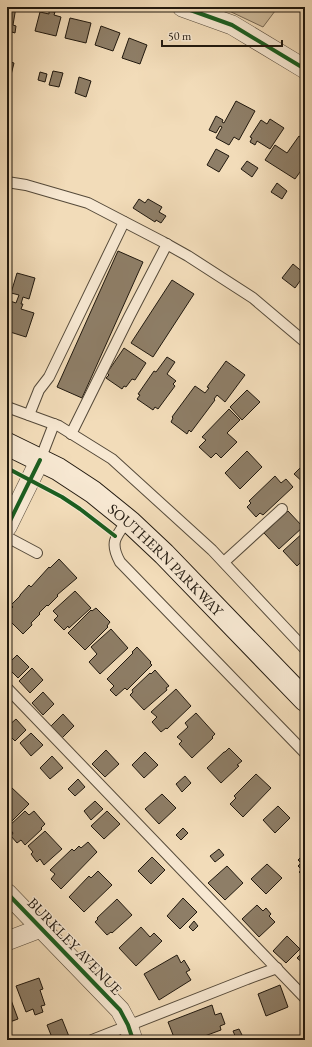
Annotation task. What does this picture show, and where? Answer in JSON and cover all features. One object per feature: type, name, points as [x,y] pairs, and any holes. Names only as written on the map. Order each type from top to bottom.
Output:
[{"type":"main road","name":"SOUTHERN PARKWAY","points":[[7,444],[58,469],[93,492],[128,520],[164,554],[305,700]]},
{"type":"street","points":[[182,7],[232,25],[305,69]]},
{"type":"street","points":[[7,527],[40,460]]},
{"type":"street","name":"BURKLEY AVENUE","points":[[7,893],[120,1010],[131,1033]]},
{"type":"street","points":[[7,941],[41,928]]},
{"type":"lane","points":[[7,182],[26,185],[88,203],[167,244],[253,298],[305,342]]},
{"type":"lane","points":[[29,414],[39,390],[49,376],[124,222]]},
{"type":"lane","points":[[71,434],[167,244]]},
{"type":"lane","points":[[7,407],[54,424],[112,459],[153,495],[224,562],[305,649]]},
{"type":"lane","points":[[40,460],[54,424]]},
{"type":"lane","points":[[224,562],[282,509]]},
{"type":"lane","points":[[128,520],[115,536],[115,553],[120,562],[305,754]]},
{"type":"lane","points":[[7,537],[37,553]]},
{"type":"lane","points":[[7,688],[278,968],[305,998]]},
{"type":"lane","points":[[92,1040],[131,1033],[247,978],[278,968]]},
{"type":"shaded area","points":[[229,7],[278,7],[263,27],[227,10]]},
{"type":"building","points":[[7,7],[16,7],[13,25],[16,26],[15,33],[12,32],[10,37],[7,37]]},
{"type":"building","points":[[49,11],[55,12],[54,15],[61,17],[56,36],[35,31],[40,12],[49,14]]},
{"type":"building","points":[[70,18],[91,23],[86,43],[65,38]]},
{"type":"building","points":[[101,26],[120,33],[113,51],[95,45]]},
{"type":"building","points":[[129,38],[147,45],[140,64],[122,58]]},
{"type":"building","points":[[7,61],[14,63],[10,79],[7,78]]},
{"type":"building","points":[[53,71],[63,73],[59,87],[49,85]]},
{"type":"building","points":[[40,72],[47,74],[45,82],[38,80]]},
{"type":"building","points":[[79,77],[91,81],[86,97],[75,93]]},
{"type":"building","points":[[236,101],[255,111],[239,140],[234,137],[229,145],[216,138],[222,127],[220,126],[216,133],[209,130],[216,116],[223,120],[222,122],[224,123]]},
{"type":"building","points":[[270,119],[284,128],[270,149],[257,141],[255,145],[250,142],[252,138],[250,137],[261,120],[267,124]]},
{"type":"building","points":[[299,136],[305,140],[305,165],[295,179],[265,160],[275,145],[287,153]]},
{"type":"building","points":[[216,149],[229,156],[219,172],[207,165]]},
{"type":"building","points":[[247,161],[258,168],[252,177],[241,169]]},
{"type":"building","points":[[277,183],[287,191],[282,199],[271,192]]},
{"type":"building","points":[[139,199],[145,203],[148,199],[162,207],[159,212],[166,216],[161,223],[156,220],[155,222],[133,208]]},
{"type":"building","points":[[118,251],[143,262],[82,398],[57,387]]},
{"type":"building","points":[[293,264],[305,274],[295,288],[282,278]]},
{"type":"building","points":[[17,273],[35,278],[29,299],[23,297],[21,304],[23,304],[21,309],[34,313],[26,337],[7,331],[7,310],[10,301],[16,303],[19,295],[11,293]]},
{"type":"building","points":[[172,280],[194,294],[153,357],[131,343]]},
{"type":"building","points":[[124,348],[146,363],[135,380],[132,379],[126,387],[124,386],[122,389],[106,378],[109,375],[107,373]]},
{"type":"building","points":[[167,357],[175,362],[167,374],[176,381],[173,384],[175,386],[158,409],[155,407],[153,410],[137,399],[140,395],[138,394],[154,371],[156,372]]},
{"type":"building","points":[[226,361],[245,375],[225,402],[217,395],[214,399],[215,400],[191,432],[189,430],[187,434],[171,422],[172,417],[195,386],[205,393],[209,388],[207,387]]},
{"type":"building","points":[[247,390],[260,402],[242,420],[230,407]]},
{"type":"building","points":[[229,409],[240,420],[227,433],[237,442],[221,458],[216,453],[211,458],[199,447],[206,440],[202,437]]},
{"type":"building","points":[[247,451],[262,467],[240,489],[225,473]]},
{"type":"building","points":[[305,463],[305,484],[294,474]]},
{"type":"building","points":[[275,476],[281,483],[286,479],[293,487],[263,515],[260,513],[256,517],[247,507],[251,503],[249,501]]},
{"type":"building","points":[[288,511],[303,527],[279,549],[264,533]]},
{"type":"building","points":[[305,531],[305,558],[297,566],[283,551]]},
{"type":"building","points":[[59,559],[77,578],[39,613],[40,614],[31,623],[32,625],[23,634],[7,618],[7,613],[13,607],[11,605],[29,585],[31,587],[49,567],[50,568]]},
{"type":"building","points":[[305,566],[305,577],[300,572]]},
{"type":"building","points":[[75,591],[91,608],[69,628],[68,626],[64,630],[54,620],[58,616],[53,611]]},
{"type":"building","points":[[96,608],[110,622],[107,626],[108,627],[85,650],[68,633],[91,610],[92,611]]},
{"type":"building","points":[[111,629],[128,648],[100,674],[89,662],[97,654],[91,647]]},
{"type":"building","points":[[137,647],[152,665],[127,690],[125,688],[116,696],[110,690],[114,686],[107,679]]},
{"type":"building","points":[[17,655],[29,667],[18,678],[7,667],[7,665]]},
{"type":"building","points":[[32,668],[43,680],[30,693],[19,681]]},
{"type":"building","points":[[155,670],[169,686],[166,688],[167,690],[144,710],[130,695],[133,692],[132,690]]},
{"type":"building","points":[[176,689],[191,706],[167,729],[166,728],[161,732],[152,722],[157,717],[151,712]]},
{"type":"building","points":[[43,692],[54,704],[43,715],[32,703]]},
{"type":"building","points":[[196,713],[215,734],[212,737],[213,738],[192,758],[179,744],[182,741],[177,737],[188,727],[185,723]]},
{"type":"building","points":[[63,714],[74,726],[62,738],[51,726]]},
{"type":"building","points":[[16,719],[26,730],[15,741],[7,733],[7,727]]},
{"type":"building","points":[[31,733],[43,745],[31,756],[20,743]]},
{"type":"building","points":[[229,748],[242,761],[237,765],[239,766],[221,783],[207,768]]},
{"type":"building","points":[[106,750],[119,764],[105,777],[92,764]]},
{"type":"building","points":[[145,752],[158,765],[144,778],[132,765]]},
{"type":"building","points":[[52,756],[63,768],[50,779],[40,768]]},
{"type":"building","points":[[256,774],[271,788],[243,817],[230,804],[236,798],[234,796]]},
{"type":"building","points":[[185,776],[191,783],[182,792],[176,784]]},
{"type":"building","points":[[78,779],[85,787],[75,796],[68,789]]},
{"type":"building","points":[[11,787],[29,804],[7,826],[7,791]]},
{"type":"building","points":[[162,794],[176,808],[159,824],[145,809]]},
{"type":"building","points":[[95,801],[103,809],[91,820],[84,811]]},
{"type":"building","points":[[278,806],[290,818],[275,833],[263,820]]},
{"type":"building","points":[[25,811],[29,815],[34,811],[45,824],[41,828],[42,829],[25,845],[21,840],[17,843],[11,836],[13,833],[8,827]]},
{"type":"building","points":[[107,811],[120,824],[104,839],[91,826]]},
{"type":"building","points":[[183,828],[188,833],[181,840],[176,835]]},
{"type":"building","points":[[45,831],[62,849],[44,865],[40,859],[37,862],[31,854],[33,852],[28,846]]},
{"type":"building","points":[[88,842],[97,852],[61,889],[51,879],[55,874],[50,870],[72,849],[74,851],[79,846],[81,848]]},
{"type":"building","points":[[219,849],[224,855],[215,862],[210,856]]},
{"type":"building","points":[[305,853],[305,878],[299,872],[302,870],[298,866],[301,863],[298,860]]},
{"type":"building","points":[[152,857],[165,870],[151,884],[138,871]]},
{"type":"building","points":[[267,864],[282,878],[266,894],[251,879]]},
{"type":"building","points":[[227,866],[243,883],[225,900],[208,883]]},
{"type":"building","points":[[98,871],[112,885],[84,912],[69,897],[89,876],[91,878]]},
{"type":"building","points":[[183,898],[197,912],[180,929],[167,916]]},
{"type":"building","points":[[117,899],[132,915],[112,933],[111,932],[107,935],[95,922],[98,919],[97,918]]},
{"type":"building","points":[[257,905],[263,911],[266,908],[271,914],[269,916],[275,922],[259,937],[242,919]]},
{"type":"building","points":[[194,921],[198,926],[193,931],[189,927]]},
{"type":"building","points":[[141,927],[150,937],[154,933],[162,941],[136,966],[119,948]]},
{"type":"building","points":[[287,936],[300,949],[286,963],[273,951]]},
{"type":"building","points":[[305,950],[305,965],[297,958]]},
{"type":"building","points":[[177,955],[181,963],[184,960],[190,970],[186,972],[191,980],[159,1000],[144,974]]},
{"type":"building","points":[[39,978],[43,989],[40,990],[45,1005],[41,1006],[43,1012],[35,1015],[33,1009],[26,1012],[16,986]]},
{"type":"building","points":[[280,985],[288,1007],[266,1016],[258,994]]},
{"type":"building","points":[[7,989],[18,1019],[7,1023]]},
{"type":"building","points":[[212,1005],[215,1015],[221,1013],[225,1024],[220,1026],[221,1030],[194,1040],[175,1040],[168,1022]]},
{"type":"building","points":[[62,1019],[70,1039],[53,1040],[47,1025]]},
{"type":"building","points":[[239,1029],[242,1035],[236,1038],[233,1031]]},
{"type":"cycle path","points":[[182,7],[232,25],[305,69]]},
{"type":"cycle path","points":[[7,527],[40,460]]},
{"type":"cycle path","points":[[7,468],[62,497],[115,536]]},
{"type":"cycle path","points":[[7,893],[120,1010],[128,1025],[133,1040]]}]
